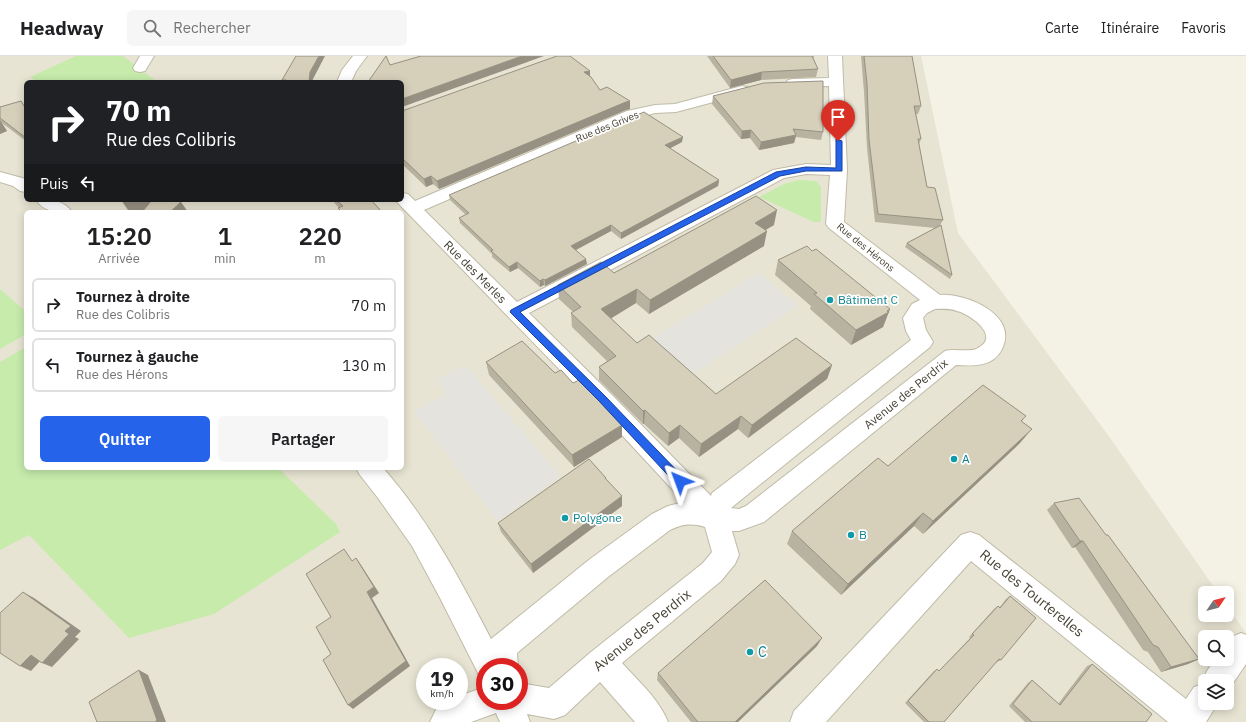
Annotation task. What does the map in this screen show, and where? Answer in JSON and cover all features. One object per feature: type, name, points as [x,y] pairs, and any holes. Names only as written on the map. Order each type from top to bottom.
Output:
[{"type":"street","points":[[345,80],[349,70],[360,56]]},
{"type":"street","name":"Rue des Hérons","points":[[835,56],[840,170],[835,224],[934,301]]},
{"type":"street","points":[[776,84],[836,82]]},
{"type":"street","name":"Rue des Grives","points":[[407,203],[632,114],[655,109],[676,108],[754,87]]},
{"type":"street","points":[[514,312],[779,174],[806,169],[840,170]]},
{"type":"street","points":[[0,177],[19,182],[24,186]]},
{"type":"street","points":[[48,202],[60,210]]},
{"type":"street","name":"Rue des Merles","points":[[407,203],[602,399],[716,519]]},
{"type":"street","points":[[716,519],[722,502],[731,492],[923,342],[916,331],[913,318],[919,308],[934,301]]},
{"type":"street","name":"Avenue des Perdrix","points":[[503,658],[502,647],[600,568],[661,522],[677,514],[693,512],[716,519],[739,520],[755,514],[952,357],[979,357],[988,353],[994,346],[996,339],[990,322],[980,313],[967,306],[952,301],[934,301]]},
{"type":"street","points":[[370,470],[387,488],[423,540],[453,594],[485,658]]},
{"type":"street","name":"Avenue des Perdrix","points":[[528,700],[554,704],[601,662],[712,572],[726,555],[716,519]]},
{"type":"street","name":"Rue des Tourterelles","points":[[806,722],[970,544],[1194,713]]},
{"type":"street","points":[[1222,674],[1241,647]]},
{"type":"street","points":[[601,662],[645,710],[653,722]]},
{"type":"street","points":[[445,722],[450,714],[476,705]]},
{"type":"street","points":[[496,722],[499,710]]},
{"type":"street","points":[[510,710],[515,722]]},
{"type":"shaded area","points":[[0,56],[921,56],[958,233],[1108,435],[1213,586],[1198,586],[1198,622],[1234,622],[1234,616],[1246,633],[1246,722],[0,722]]},
{"type":"shaded area","points":[[758,273],[798,306],[690,376],[601,370]]},
{"type":"shaded area","points":[[465,365],[560,476],[498,521],[414,412],[447,393],[436,380]]},
{"type":"green space","points":[[76,56],[123,56],[154,80],[35,80],[30,77]]},
{"type":"green space","points":[[799,180],[816,181],[821,187],[821,222],[814,222],[759,197],[784,184]]},
{"type":"green space","points":[[0,289],[24,310],[24,335],[0,349]]},
{"type":"green space","points":[[24,348],[24,470],[280,470],[336,524],[340,532],[214,614],[129,638],[29,535],[0,550],[0,362]]},
{"type":"building","points":[[296,56],[319,56],[310,72],[309,80],[282,80]]},
{"type":"building","points":[[386,56],[390,65],[421,56],[522,56],[404,98],[404,80],[369,80]]},
{"type":"building","points":[[557,56],[570,56],[590,71],[584,72],[591,77],[600,90],[607,87],[630,101],[437,181],[431,176],[424,179],[404,160],[404,110]]},
{"type":"building","points":[[713,56],[812,56],[818,69],[762,72],[731,80]]},
{"type":"building","points":[[864,56],[912,56],[921,106],[914,106],[921,139],[918,139],[927,187],[935,188],[943,220],[878,214],[869,140],[867,84]]},
{"type":"building","points":[[823,81],[823,132],[793,129],[796,135],[761,142],[751,130],[742,131],[713,96],[764,83]]},
{"type":"building","points":[[21,101],[24,106],[24,136],[0,118],[0,107]]},
{"type":"building","points":[[644,112],[683,137],[665,145],[719,180],[621,233],[611,225],[571,246],[586,259],[545,280],[543,279],[540,281],[517,262],[509,267],[459,218],[469,213],[449,195]]},
{"type":"building","points":[[756,196],[777,210],[755,223],[767,231],[650,300],[637,289],[601,309],[637,343],[649,335],[716,394],[796,338],[832,365],[752,425],[741,416],[701,444],[680,425],[669,433],[645,410],[643,411],[599,367],[616,356],[571,313],[581,307],[558,285],[601,262],[614,273]]},
{"type":"building","points":[[150,202],[181,202],[172,210],[144,210]]},
{"type":"building","points":[[338,202],[373,202],[380,210],[340,210],[338,208],[343,206]]},
{"type":"building","points":[[941,225],[952,275],[907,243]]},
{"type":"building","points":[[807,246],[812,251],[816,249],[890,309],[887,311],[889,312],[856,330],[814,294],[817,293],[778,260]]},
{"type":"building","points":[[522,341],[555,373],[561,370],[573,383],[579,380],[622,425],[572,455],[486,362]]},
{"type":"building","points":[[983,385],[1026,416],[1021,421],[1032,429],[933,521],[923,513],[848,584],[792,531],[878,458],[888,466]]},
{"type":"building","name":"Polygone","points":[[589,459],[622,496],[531,564],[498,523]]},
{"type":"building","points":[[1079,498],[1106,535],[1108,535],[1198,659],[1171,667],[1158,647],[1153,645],[1083,541],[1080,541],[1054,503]]},
{"type":"building","points":[[344,549],[352,561],[356,558],[374,587],[367,592],[406,661],[348,705],[323,660],[331,654],[316,627],[331,617],[306,574]]},
{"type":"building","name":"C","points":[[765,580],[822,638],[735,722],[698,722],[658,673]]},
{"type":"building","points":[[23,592],[71,626],[65,631],[69,634],[42,663],[31,655],[20,666],[0,653],[0,613]]},
{"type":"building","points":[[1010,596],[1036,618],[1001,660],[999,659],[944,722],[929,722],[908,701],[937,669],[939,671],[974,635],[972,634],[998,606],[1000,608]]},
{"type":"building","points":[[1092,664],[1152,714],[1146,722],[1032,722],[1013,704],[1032,680],[1060,705]]},
{"type":"building","points":[[139,670],[157,720],[155,722],[97,722],[89,702]]},
{"type":"place","name":"Bâtiment C","points":[[830,300]]},
{"type":"place","name":"A","points":[[954,459]]},
{"type":"place","name":"Polygone","points":[[565,518]]},
{"type":"place","name":"B","points":[[851,535]]},
{"type":"place","name":"C","points":[[750,652]]},
{"type":"route","points":[[680,481],[602,399],[530,326],[514,312],[779,174],[806,169],[840,170],[838,141]]}]
